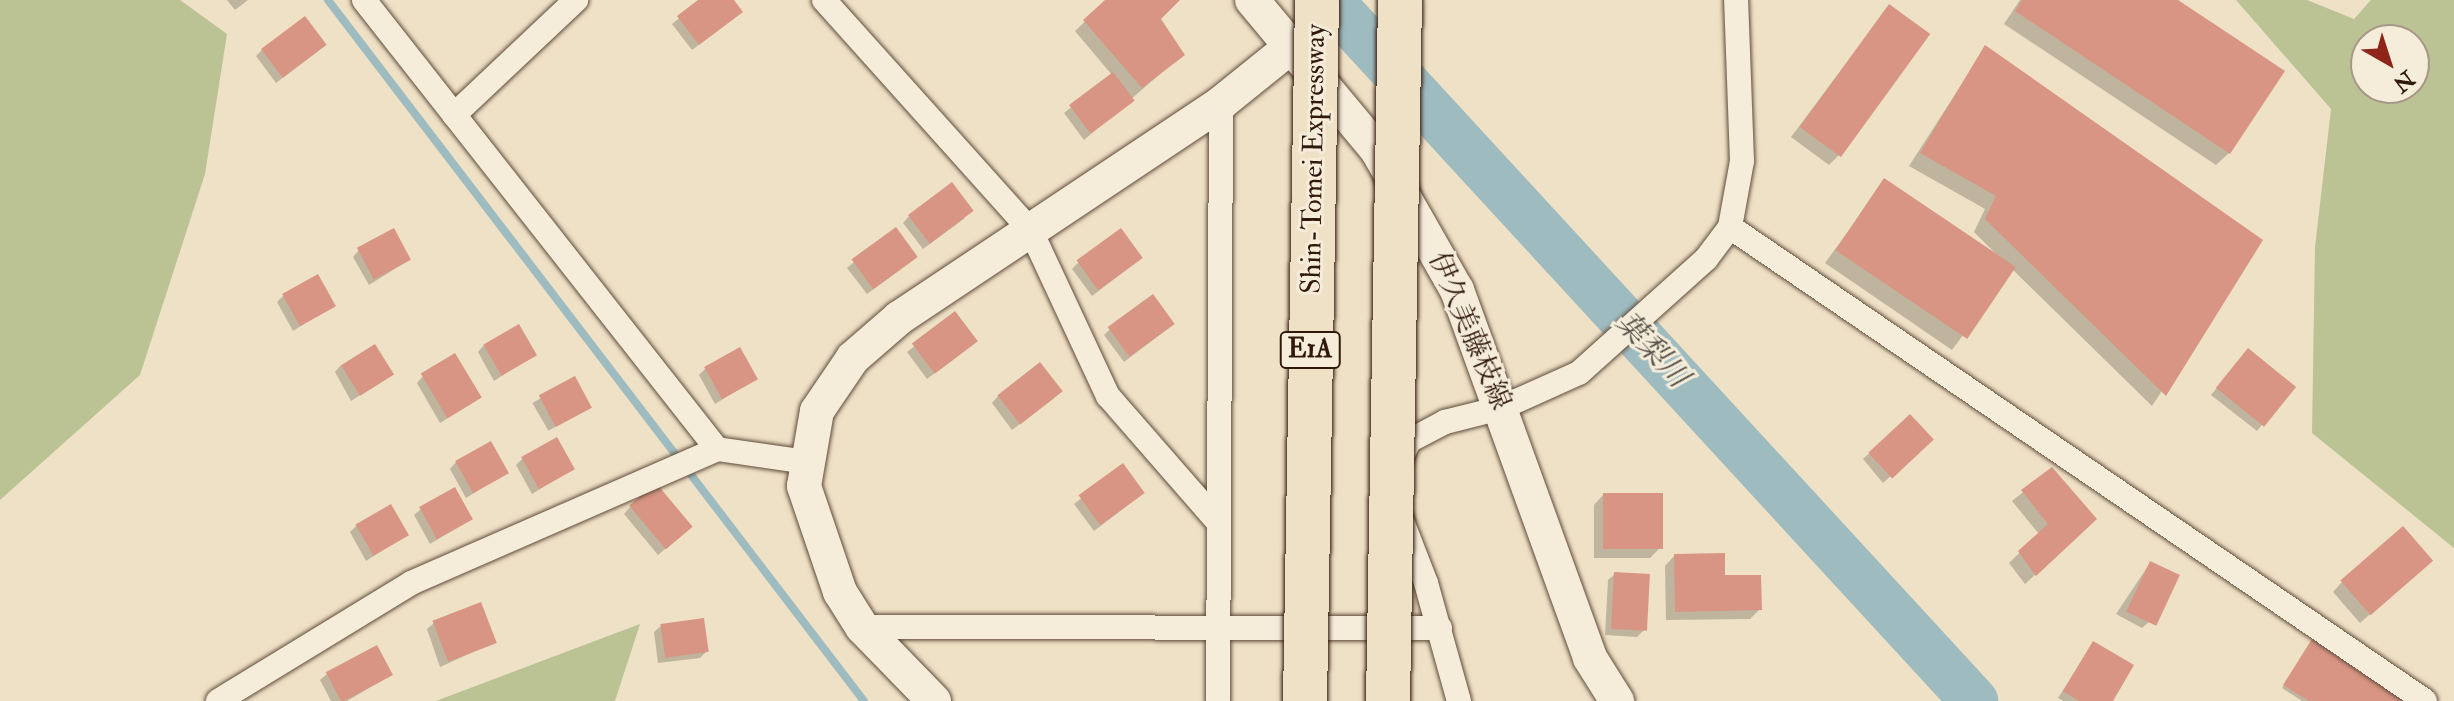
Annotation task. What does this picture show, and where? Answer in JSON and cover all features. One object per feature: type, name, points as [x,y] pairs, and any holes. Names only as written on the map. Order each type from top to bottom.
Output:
[{"type":"highway","name":"Shin-Tomei Expressway","points":[[1305,701],[1317,0]]},
{"type":"highway","points":[[1388,701],[1400,0]]},
{"type":"street","points":[[364,0],[717,449]]},
{"type":"street","points":[[454,115],[576,0]]},
{"type":"street","points":[[824,0],[1031,231],[1108,396],[1218,522]]},
{"type":"street","name":"伊久美藤枝線","points":[[1252,0],[1403,188],[1457,290],[1590,658],[1617,701]]},
{"type":"street","points":[[1459,701],[1440,628],[1405,533],[1397,466],[1409,441],[1445,422],[1501,408],[1579,373],[1677,285],[1730,227],[1742,161],[1736,0]]},
{"type":"street","points":[[934,701],[862,627],[840,592],[814,525],[804,486],[817,411],[853,358],[899,318],[1221,103],[1292,46]]},
{"type":"street","points":[[1218,701],[1221,103]]},
{"type":"street","points":[[1730,227],[2425,701]]},
{"type":"street","points":[[218,701],[411,583],[717,449],[806,462]]},
{"type":"street","points":[[862,627],[1440,628]]},
{"type":"green space","points":[[0,0],[180,0],[227,34],[205,174],[140,375],[0,500]]},
{"type":"green space","points":[[2236,0],[2307,0],[2354,19],[2371,0],[2454,0],[2454,548],[2312,433],[2315,247],[2331,109]]},
{"type":"green space","points":[[640,624],[615,701],[436,701]]},
{"type":"building","points":[[698,0],[734,0],[743,12],[699,45],[677,16]]},
{"type":"building","points":[[1105,0],[1180,0],[1161,19],[1185,55],[1142,88],[1083,20]]},
{"type":"building","points":[[2022,0],[2178,0],[2285,71],[2230,154],[2015,11]]},
{"type":"building","points":[[1889,4],[1930,34],[1841,157],[1800,127]]},
{"type":"building","points":[[305,16],[327,45],[283,78],[261,49]]},
{"type":"building","points":[[1985,45],[2263,240],[2166,396],[1985,219],[1996,196],[1920,153]]},
{"type":"building","points":[[1113,72],[1135,101],[1091,134],[1069,105]]},
{"type":"building","points":[[1884,178],[2016,267],[1967,339],[1835,250]]},
{"type":"building","points":[[952,182],[974,211],[930,244],[908,215]]},
{"type":"building","points":[[896,227],[918,257],[873,289],[852,259]]},
{"type":"building","points":[[394,228],[411,260],[374,280],[357,248]]},
{"type":"building","points":[[1121,228],[1143,258],[1098,290],[1077,260]]},
{"type":"building","points":[[318,274],[336,306],[300,326],[282,294]]},
{"type":"building","points":[[1153,294],[1175,324],[1129,357],[1108,327]]},
{"type":"building","points":[[955,311],[978,341],[935,374],[912,343]]},
{"type":"building","points":[[519,324],[537,355],[501,376],[483,344]]},
{"type":"building","points":[[375,344],[394,375],[360,396],[341,365]]},
{"type":"building","points":[[740,347],[758,379],[722,399],[704,367]]},
{"type":"building","points":[[2248,348],[2296,387],[2264,427],[2216,388]]},
{"type":"building","points":[[455,353],[482,398],[447,418],[421,374]]},
{"type":"building","points":[[1040,362],[1063,391],[1020,424],[997,395]]},
{"type":"building","points":[[575,376],[592,408],[556,427],[539,395]]},
{"type":"building","points":[[1910,414],[1934,440],[1892,478],[1868,453]]},
{"type":"building","points":[[557,437],[575,469],[539,489],[521,457]]},
{"type":"building","points":[[491,441],[509,473],[473,493],[455,461]]},
{"type":"building","points":[[1123,463],[1145,493],[1100,525],[1079,495]]},
{"type":"building","points":[[2052,467],[2097,519],[2036,576],[2018,551],[2048,524],[2021,490]]},
{"type":"building","points":[[656,483],[693,527],[666,549],[629,505]]},
{"type":"building","points":[[455,487],[473,519],[437,539],[419,507]]},
{"type":"building","points":[[1603,493],[1663,493],[1663,549],[1603,549]]},
{"type":"building","points":[[391,504],[409,535],[373,556],[355,524]]},
{"type":"building","points":[[2403,526],[2433,561],[2371,615],[2340,580]]},
{"type":"building","points":[[1725,553],[1725,575],[1761,575],[1762,610],[1675,612],[1674,554]]},
{"type":"building","points":[[2150,561],[2180,575],[2156,626],[2126,612]]},
{"type":"building","points":[[1614,572],[1650,574],[1647,631],[1611,629]]},
{"type":"building","points":[[481,602],[497,643],[448,662],[432,621]]},
{"type":"building","points":[[704,618],[709,652],[665,658],[660,624]]},
{"type":"building","points":[[2312,639],[2404,701],[2309,701],[2283,685]]},
{"type":"building","points":[[2093,641],[2134,665],[2113,701],[2079,701],[2063,691]]},
{"type":"building","points":[[377,645],[393,675],[341,701],[326,672]]},
{"type":"waterway","points":[[328,0],[864,701]]},
{"type":"waterway","name":"葉梨川","points":[[1329,0],[1974,701]]}]
